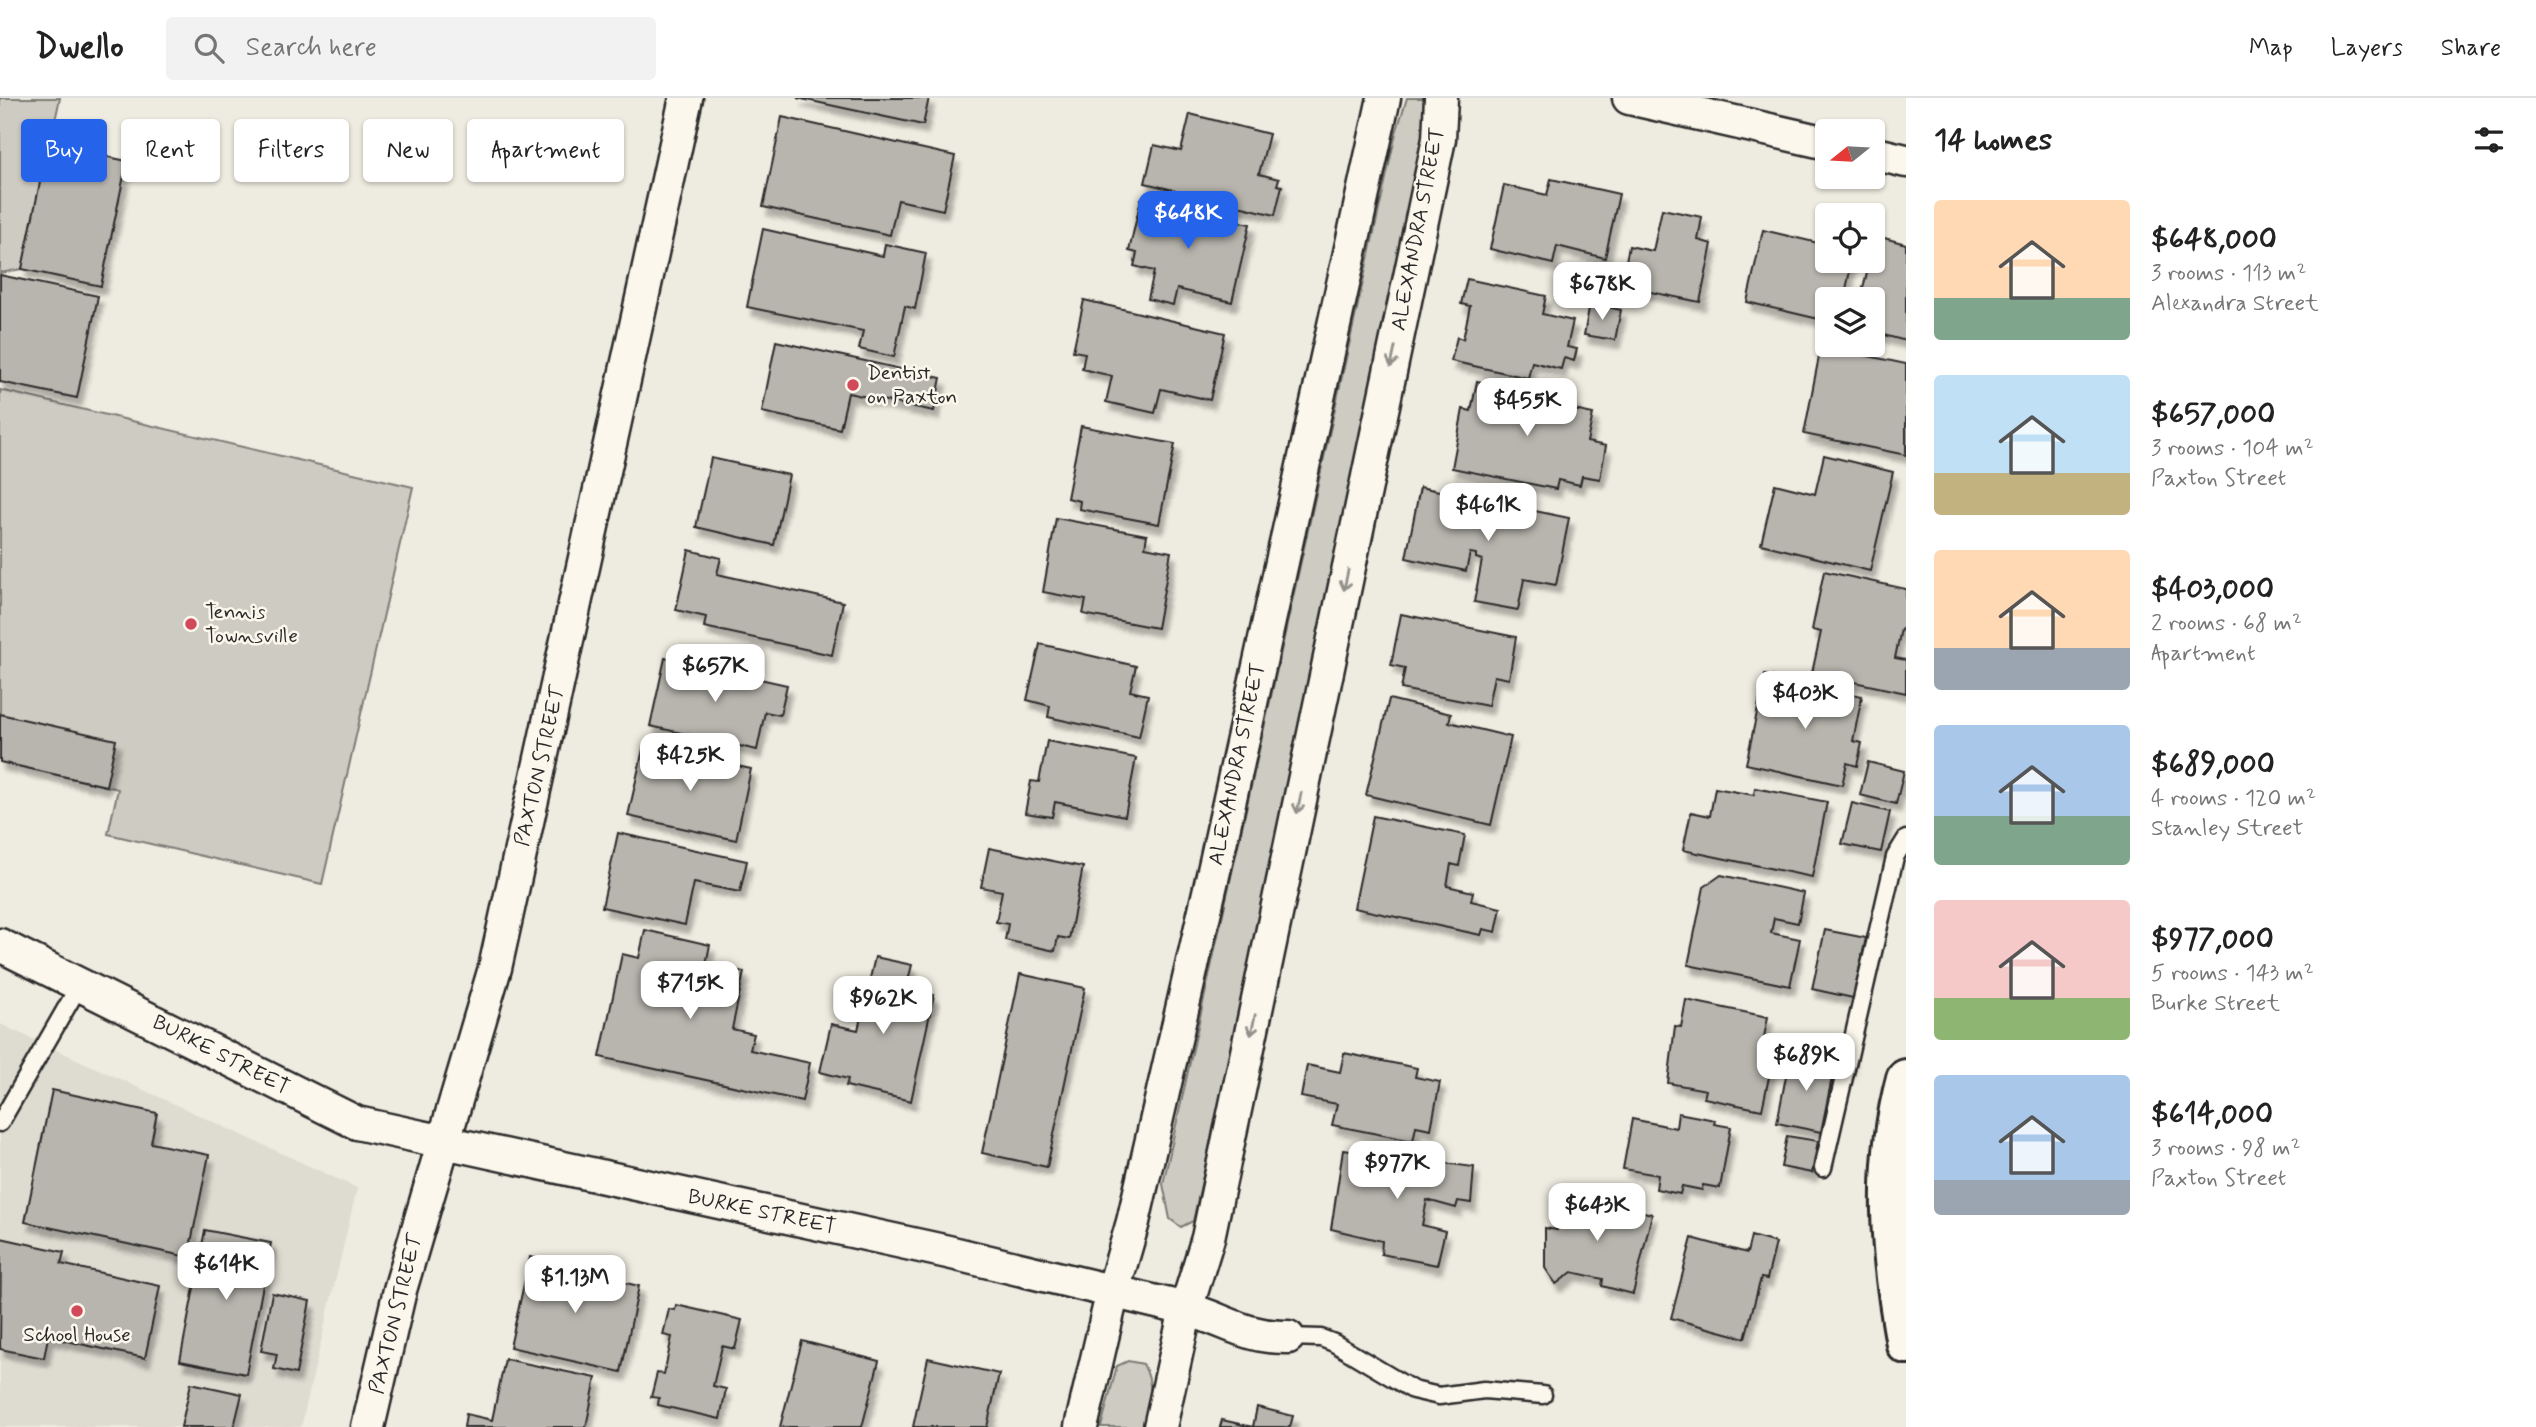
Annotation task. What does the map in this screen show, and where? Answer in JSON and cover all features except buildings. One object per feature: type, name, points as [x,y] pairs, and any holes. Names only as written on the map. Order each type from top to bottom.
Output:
[{"type":"main road","points":[[1906,1080],[1896,1133],[1890,1207],[1892,1266],[1906,1344]]},
{"type":"street","name":"PAXTON STREET","points":[[368,1427],[400,1290],[495,968],[686,98]]},
{"type":"street","name":"ALEXANDRA STREET","points":[[1081,1427],[1113,1291],[1133,1222],[1219,848],[1384,98]]},
{"type":"street","name":"ALEXANDRA STREET","points":[[1160,1427],[1186,1309],[1211,1224],[1434,167],[1439,139],[1441,98]]},
{"type":"street","points":[[1629,98],[1815,140]]},
{"type":"street","points":[[1885,156],[1906,161]]},
{"type":"street","name":"BURKE STREET","points":[[0,945],[357,1123],[948,1252],[1207,1314],[1238,1330],[1271,1337],[1287,1337]]},
{"type":"lane","points":[[1823,1168],[1895,857],[1906,839]]},
{"type":"lane","points":[[0,1123],[80,984]]},
{"type":"lane","name":"BURKE STREET","points":[[1287,1337],[1321,1338],[1334,1343],[1413,1390],[1439,1396],[1484,1390],[1544,1395]]},
{"type":"shaded area","points":[[0,98],[60,98],[55,119],[21,119],[21,182],[41,182],[22,269],[0,273]]},
{"type":"shaded area","points":[[1407,98],[1425,98],[1428,123],[1424,177],[1193,1221],[1181,1227],[1170,1219],[1163,1184],[1396,133]]},
{"type":"shaded area","name":"Tennis Townsville","points":[[0,390],[413,487],[322,884],[108,834],[118,789],[0,762]]},
{"type":"shaded area","points":[[0,1024],[357,1188],[301,1427],[0,1427]]},
{"type":"shaded area","points":[[1128,1361],[1143,1364],[1147,1372],[1150,1395],[1146,1427],[1101,1427],[1117,1366]]},
{"type":"place","name":"Dentist on Paxton","points":[[853,385]]},
{"type":"place","name":"Tennis Townsville","points":[[191,624]]},
{"type":"place","name":"School House","points":[[77,1311]]}]
